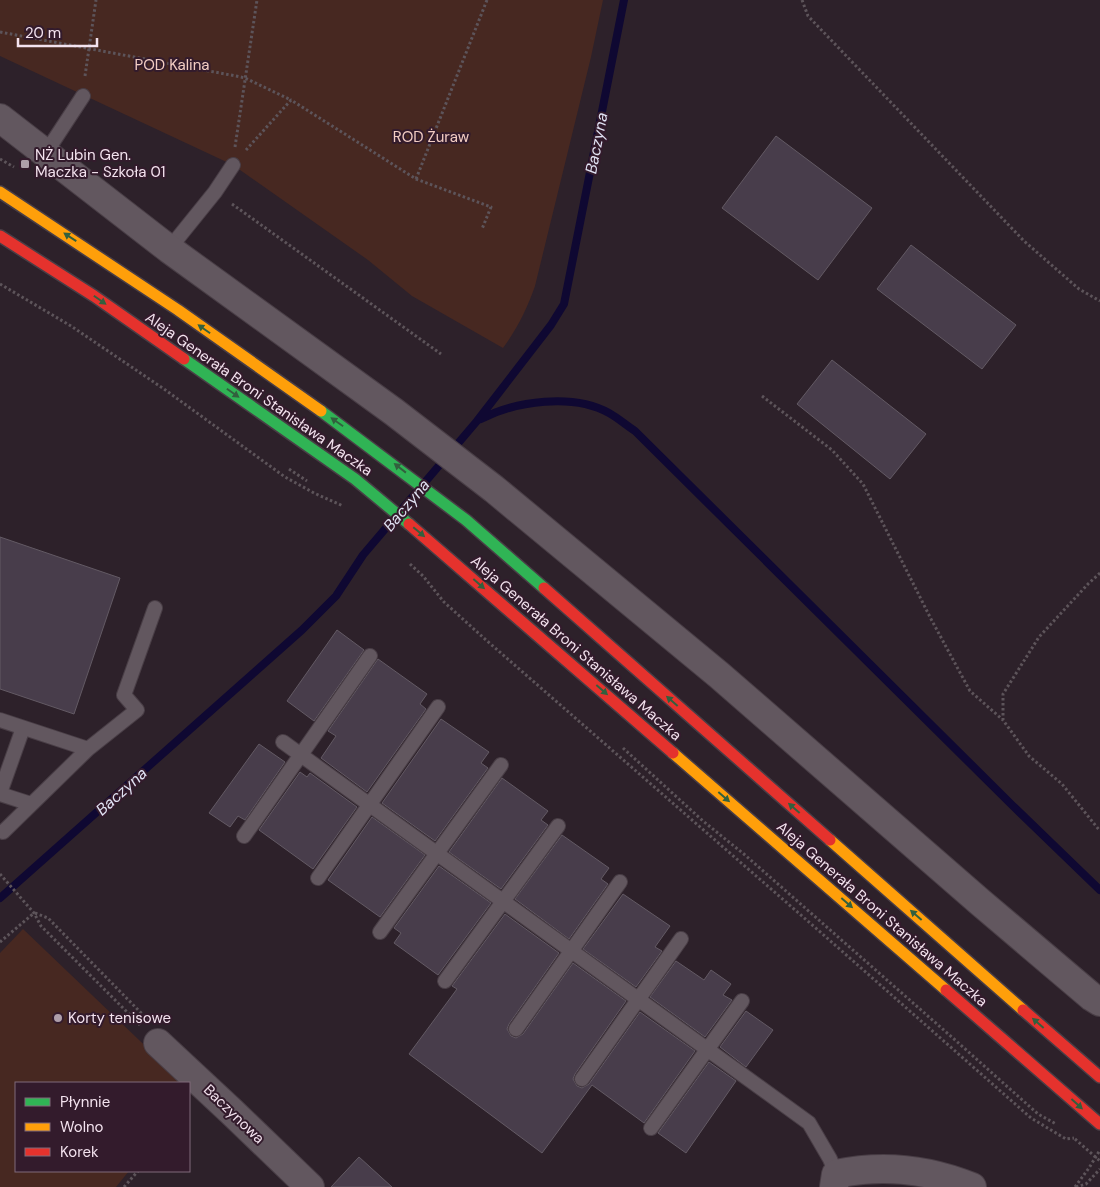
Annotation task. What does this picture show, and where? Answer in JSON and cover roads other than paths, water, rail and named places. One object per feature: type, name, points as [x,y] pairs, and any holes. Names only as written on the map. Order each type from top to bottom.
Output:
[{"type":"main road","name":"Aleja Generała Broni Stanisława Maczka","points":[[0,192],[109,263],[377,450],[466,520],[1100,1077]]},
{"type":"main road","name":"Aleja Generała Broni Stanisława Maczka","points":[[0,236],[94,296],[355,479],[442,552],[1100,1124]]},
{"type":"street","points":[[0,118],[169,249],[394,412],[494,489],[719,675],[980,902],[1100,1002]]},
{"type":"street","name":"Baczynowa","points":[[161,1046],[310,1187]]},
{"type":"street","points":[[835,1181],[860,1170],[899,1169],[950,1178],[972,1187]]},
{"type":"lane","points":[[45,154],[83,96]]},
{"type":"lane","points":[[169,249],[215,192],[233,165]]},
{"type":"lane","points":[[3,832],[88,749],[137,710],[124,694],[155,608]]},
{"type":"lane","points":[[244,836],[370,656]]},
{"type":"lane","points":[[318,878],[438,707]]},
{"type":"lane","points":[[0,720],[88,749]]},
{"type":"lane","points":[[23,728],[0,793],[31,804]]},
{"type":"lane","points":[[283,742],[809,1123],[830,1159],[835,1181]]},
{"type":"lane","points":[[380,932],[501,765]]},
{"type":"lane","points":[[446,980],[558,826]]},
{"type":"lane","points":[[516,1029],[620,882]]},
{"type":"lane","points":[[582,1079],[681,939]]},
{"type":"lane","points":[[651,1128],[742,1001]]},
{"type":"waterway","name":"Baczyna","points":[[0,898],[302,630],[336,596],[363,555],[477,421],[551,325],[564,304],[624,0]]},
{"type":"waterway","points":[[481,419],[527,404],[562,401],[595,407],[609,413],[635,431],[1100,890]]},
{"type":"place","name":"NŻ Lubin Gen. Maczka - Szkoła 01","points":[[25,164]]},
{"type":"place","name":"Korty tenisowe","points":[[58,1018]]},
{"type":"park label","name":"POD Kalina","points":[[172,65]]},
{"type":"park label","name":"ROD Żuraw","points":[[431,137]]}]
